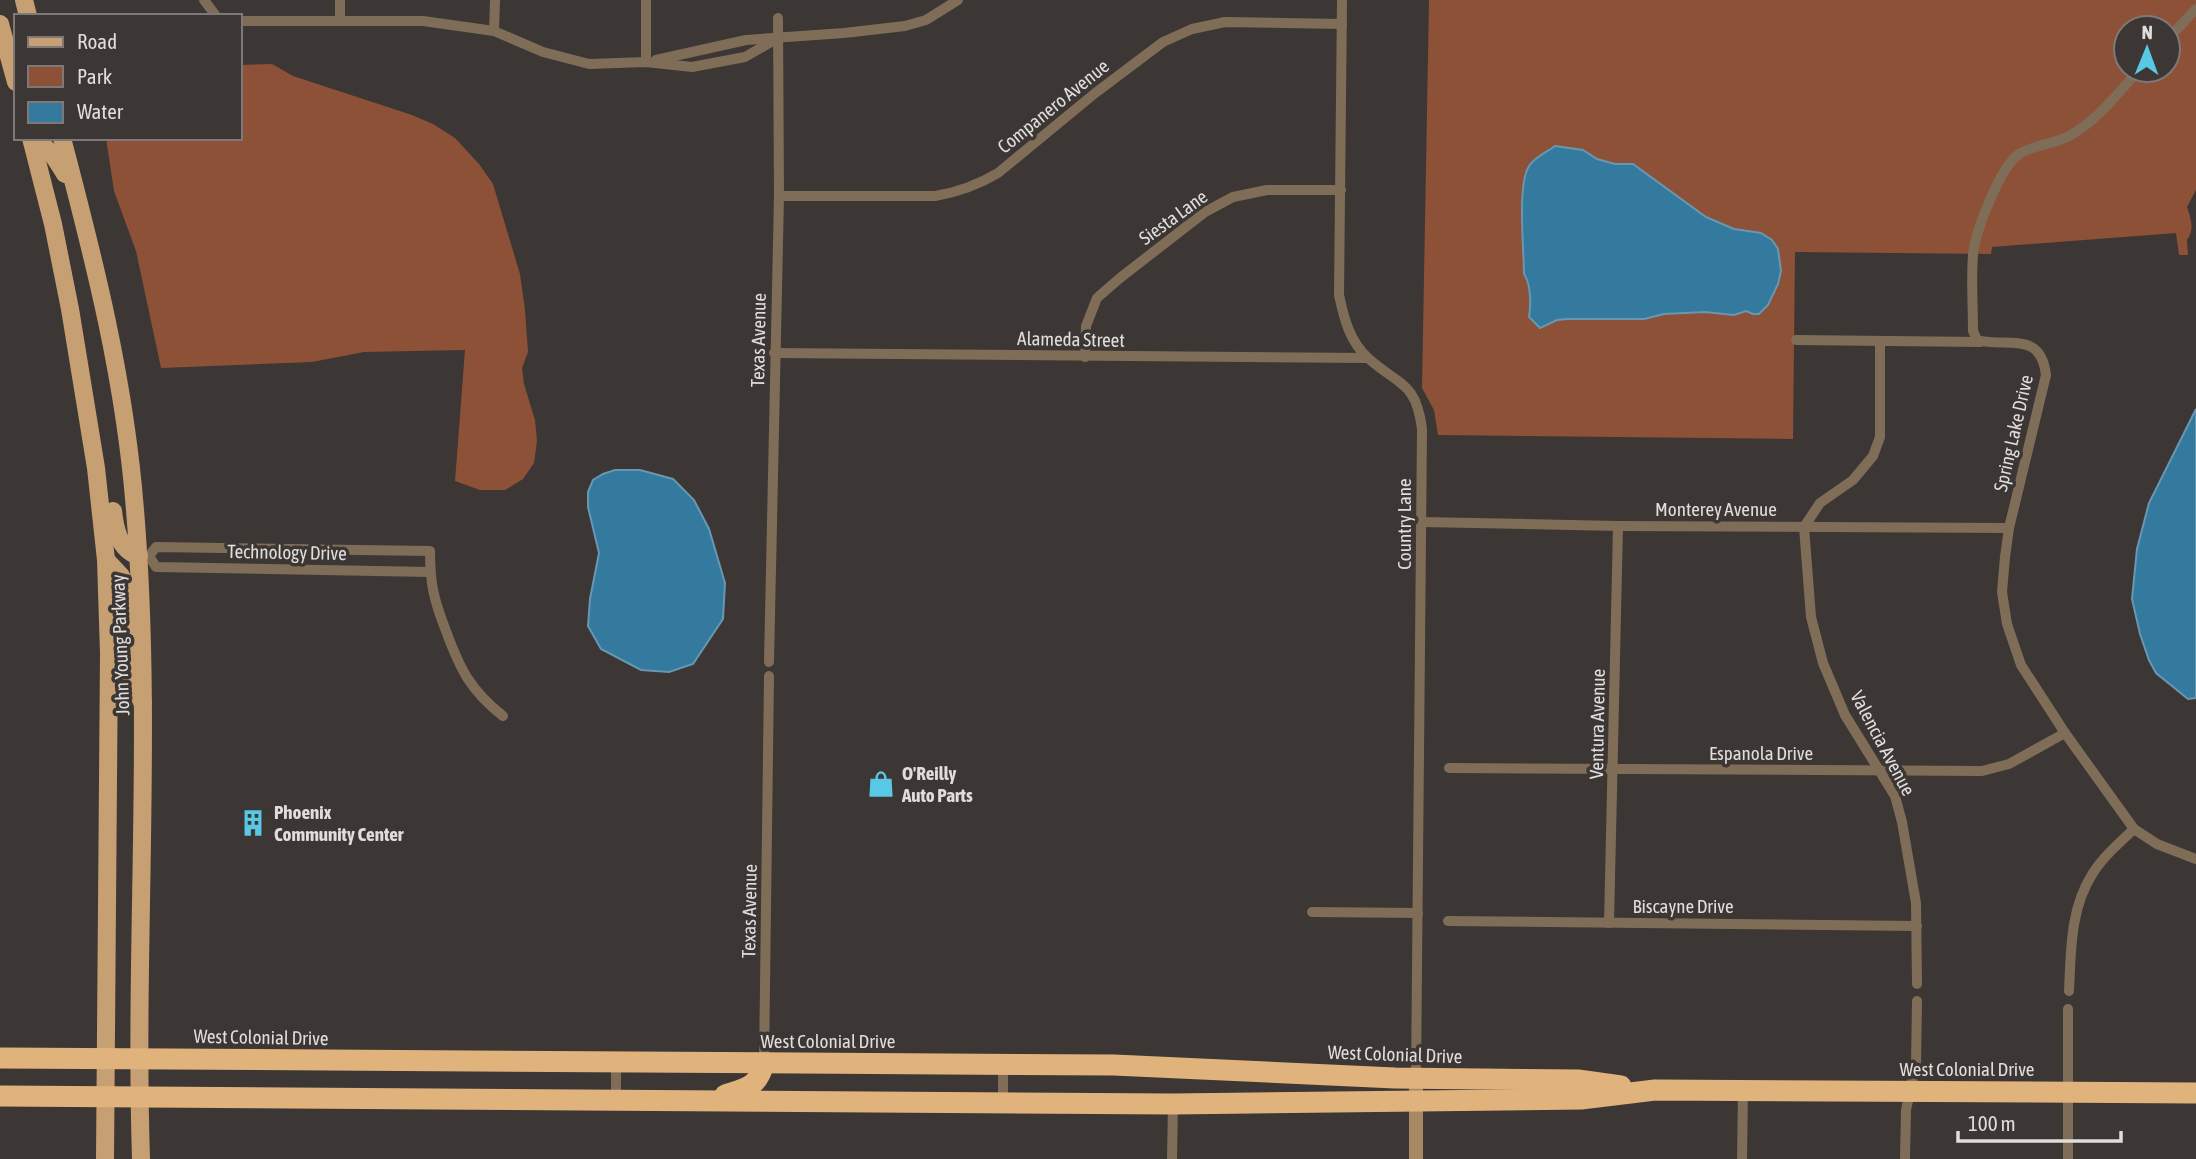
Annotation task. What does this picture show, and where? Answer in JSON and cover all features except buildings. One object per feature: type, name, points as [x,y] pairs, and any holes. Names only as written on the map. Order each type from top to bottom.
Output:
[{"type":"highway","name":"West Colonial Drive","points":[[0,1058],[1141,1066],[1416,1078],[1578,1080],[1655,1090]]},
{"type":"highway","points":[[710,1100],[746,1088],[757,1081],[764,1063]]},
{"type":"highway","name":"West Colonial Drive","points":[[0,1096],[1173,1104],[1581,1099],[1655,1090],[2196,1093]]},
{"type":"main road","points":[[0,24],[14,75]]},
{"type":"main road","points":[[32,140],[44,145],[55,156],[67,176],[93,298],[106,310]]},
{"type":"main road","name":"John Young Parkway","points":[[32,140],[59,255],[79,363],[96,468],[106,560],[109,653],[105,1159]]},
{"type":"main road","name":"John Young Parkway","points":[[62,140],[106,310],[125,414],[144,556],[139,1059],[141,1159]]},
{"type":"main road","points":[[79,363],[94,384],[116,532],[130,553],[144,556]]},
{"type":"main road","points":[[106,560],[121,576],[127,588],[130,604],[130,682],[143,703]]},
{"type":"street","points":[[340,0],[340,20]]},
{"type":"street","points":[[494,31],[495,0]]},
{"type":"street","points":[[646,0],[646,62]]},
{"type":"street","points":[[646,62],[746,40],[905,26],[926,20],[958,0]]},
{"type":"street","name":"Country Lane","points":[[1342,0],[1339,295],[1344,319],[1354,341],[1368,358],[1401,382],[1413,396],[1420,412],[1422,429],[1416,1078]]},
{"type":"street","points":[[2182,24],[2196,9]]},
{"type":"street","name":"Texas Avenue","points":[[769,662],[779,196],[778,18]]},
{"type":"street","points":[[242,21],[423,20],[494,31],[542,52],[589,64],[646,62],[692,67],[745,57],[778,38]]},
{"type":"street","name":"Companero Avenue","points":[[779,196],[935,196],[957,192],[998,173],[1163,41],[1192,29],[1225,22],[1342,24]]},
{"type":"street","points":[[1983,342],[1977,340],[1973,331],[1973,254],[1979,230],[2001,177],[2010,162],[2021,153],[2069,136],[2089,123],[2126,84]]},
{"type":"street","name":"Siesta Lane","points":[[1085,357],[1086,326],[1097,298],[1205,212],[1233,197],[1267,190],[1341,190]]},
{"type":"street","points":[[1796,341],[1983,342]]},
{"type":"street","points":[[1804,527],[1820,503],[1853,480],[1873,456],[1880,438],[1880,341]]},
{"type":"street","name":"Spring Lake Drive","points":[[1983,342],[2014,342],[2035,348],[2044,363],[2046,375],[2010,528],[2002,592],[2007,624],[2021,665],[2064,733],[2134,829],[2157,844],[2196,859]]},
{"type":"street","name":"Alameda Street","points":[[774,353],[1368,358]]},
{"type":"street","name":"Monterey Avenue","points":[[1422,523],[2010,528]]},
{"type":"street","name":"Ventura Avenue","points":[[1609,923],[1618,526]]},
{"type":"street","name":"Valencia Avenue","points":[[1804,527],[1811,617],[1823,663],[1846,715],[1895,796],[1902,822],[1916,903],[1917,984]]},
{"type":"street","name":"Technology Drive","points":[[156,547],[430,551],[430,572],[156,567],[144,556],[156,547]]},
{"type":"street","points":[[430,572],[432,596],[459,666],[485,702],[503,716]]},
{"type":"street","name":"Texas Avenue","points":[[764,1063],[769,676]]},
{"type":"street","name":"Espanola Drive","points":[[1450,768],[1982,771],[2009,764],[2064,733]]},
{"type":"street","points":[[2069,991],[2072,936],[2080,902],[2092,874],[2110,851],[2134,829]]},
{"type":"street","points":[[1312,912],[1418,913]]},
{"type":"street","name":"Biscayne Drive","points":[[1448,921],[1917,926]]},
{"type":"street","points":[[1905,1159],[1906,1110],[1916,1064],[1917,1001]]},
{"type":"street","points":[[2068,1009],[2068,1159]]},
{"type":"street","points":[[616,1062],[616,1100]]},
{"type":"street","points":[[1003,1064],[1003,1103]]},
{"type":"street","points":[[1416,1078],[1416,1159]]},
{"type":"street","points":[[1742,1159],[1743,1090]]},
{"type":"street","points":[[1172,1159],[1173,1104]]},
{"type":"green space","points":[[1429,0],[2196,0],[2196,190],[2187,207],[2192,224],[2187,240],[2188,255],[2179,255],[2176,233],[1992,247],[1991,254],[1795,252],[1793,439],[1438,435],[1434,410],[1422,388]]},
{"type":"green space","points":[[272,64],[293,76],[433,124],[455,138],[493,184],[520,274],[525,310],[528,352],[522,368],[535,420],[537,441],[534,463],[523,479],[505,490],[480,490],[455,481],[465,350],[364,352],[312,362],[161,368],[136,251],[114,191],[106,140],[242,140],[242,65]]},
{"type":"water","points":[[1555,146],[1583,150],[1597,159],[1615,164],[1633,164],[1706,217],[1734,229],[1761,233],[1772,240],[1778,249],[1781,271],[1768,305],[1759,314],[1746,311],[1734,315],[1705,312],[1664,314],[1644,319],[1567,319],[1557,320],[1540,328],[1529,317],[1530,295],[1524,274],[1523,187],[1529,166]]},
{"type":"water","points":[[2196,409],[2196,698],[2188,699],[2156,673],[2140,634],[2132,599],[2137,549],[2149,503]]},
{"type":"water","points":[[615,470],[640,470],[673,479],[694,500],[709,529],[725,583],[723,619],[693,664],[669,672],[641,670],[601,649],[588,626],[599,553],[588,507],[588,492],[593,480]]},
{"type":"place","name":"O'Reilly Auto Parts","points":[[881,784]]},
{"type":"place","name":"Phoenix Community Center","points":[[253,823]]}]
